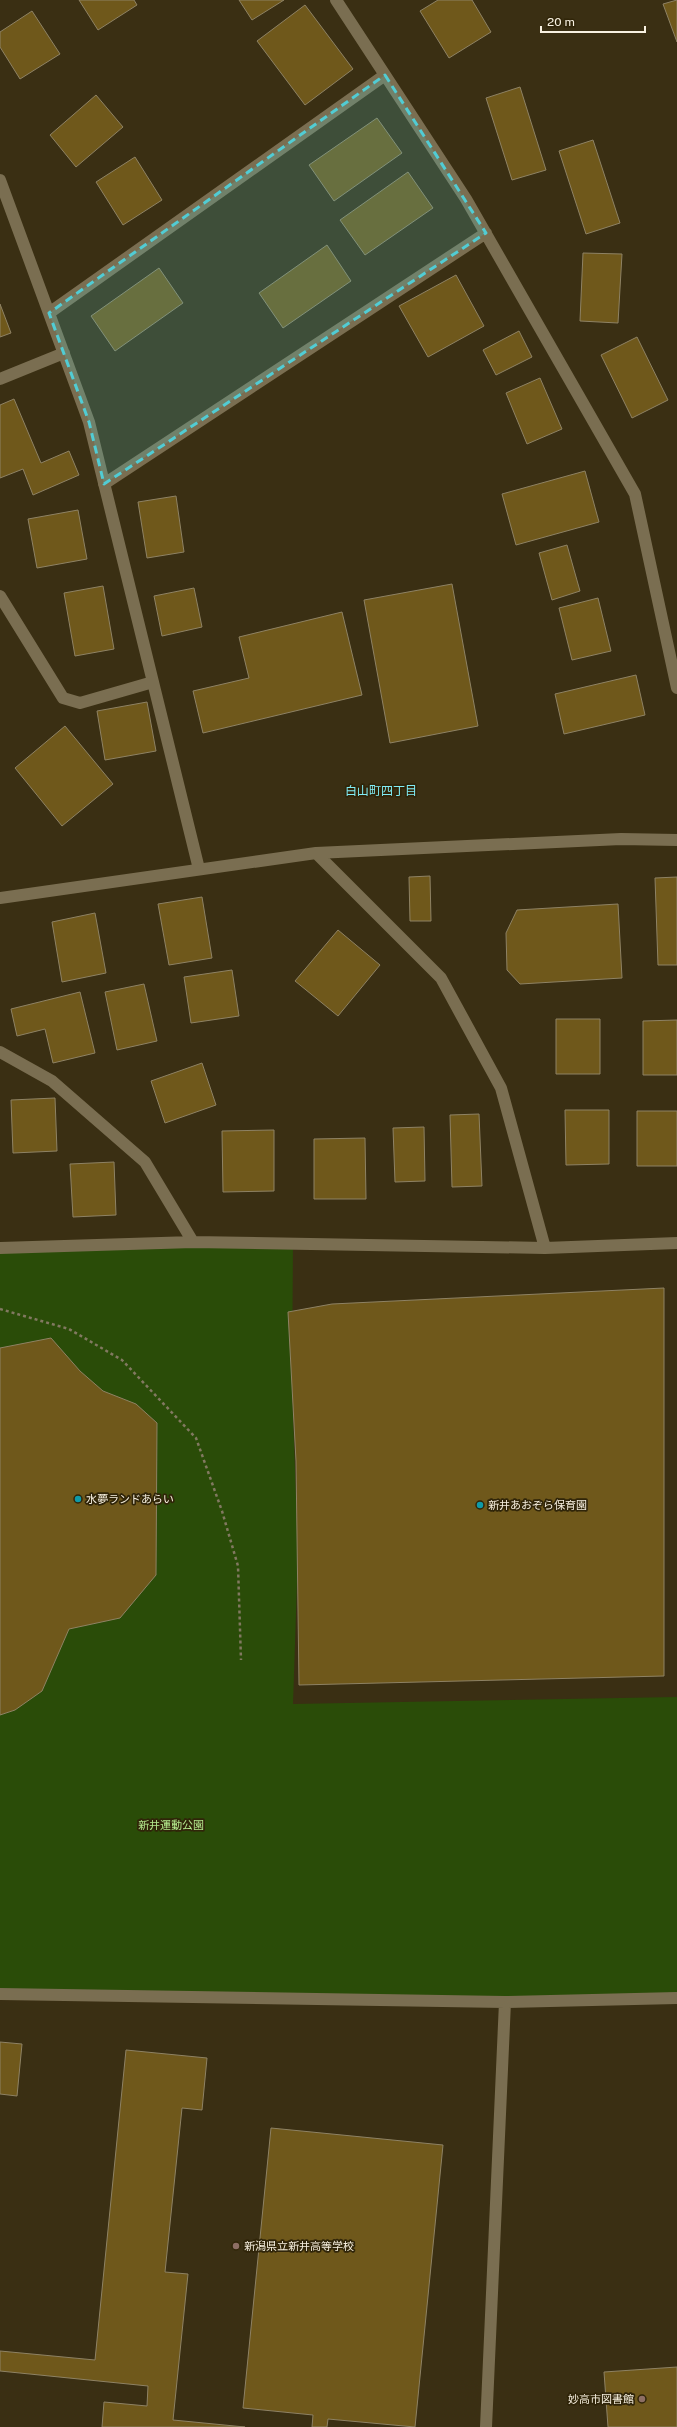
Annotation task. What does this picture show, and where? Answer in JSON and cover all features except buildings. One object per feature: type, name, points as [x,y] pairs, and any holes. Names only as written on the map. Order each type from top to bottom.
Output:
[{"type":"street","points":[[336,0],[466,199],[634,494],[677,688]]},
{"type":"street","points":[[49,313],[385,75]]},
{"type":"street","points":[[0,180],[2,192],[64,352],[89,422],[199,869]]},
{"type":"street","points":[[104,484],[486,233]]},
{"type":"street","points":[[0,379],[64,352]]},
{"type":"street","points":[[0,596],[63,698],[80,703],[153,682]]},
{"type":"street","points":[[0,898],[316,853],[621,839],[677,840]]},
{"type":"street","points":[[316,853],[441,978],[501,1088],[545,1248]]},
{"type":"street","points":[[0,1052],[52,1081],[145,1162],[193,1242]]},
{"type":"street","points":[[0,1248],[193,1242],[545,1248],[677,1243]]},
{"type":"street","points":[[0,1994],[505,2002],[677,1998]]},
{"type":"street","points":[[486,2427],[505,2002]]},
{"type":"path","points":[[0,1309],[69,1329],[122,1360],[196,1438],[222,1510],[238,1566],[241,1660]]},
{"type":"highlighted area","points":[[385,75],[486,233],[104,484],[89,422],[49,313]]},
{"type":"green space","name":"新井運動公園","points":[[293,1243],[292,1388],[298,1552],[293,1704],[677,1697],[677,1998],[0,1994],[0,1250]]},
{"type":"place","name":"水夢ランドあらい","points":[[78,1499]]},
{"type":"place","name":"新井あおぞら保育園","points":[[480,1505]]},
{"type":"place","name":"新潟県立新井高等学校","points":[[236,2246]]},
{"type":"place","name":"妙高市図書館","points":[[642,2399]]},
{"type":"district","name":"白山町四丁目","points":[[381,791]]}]
